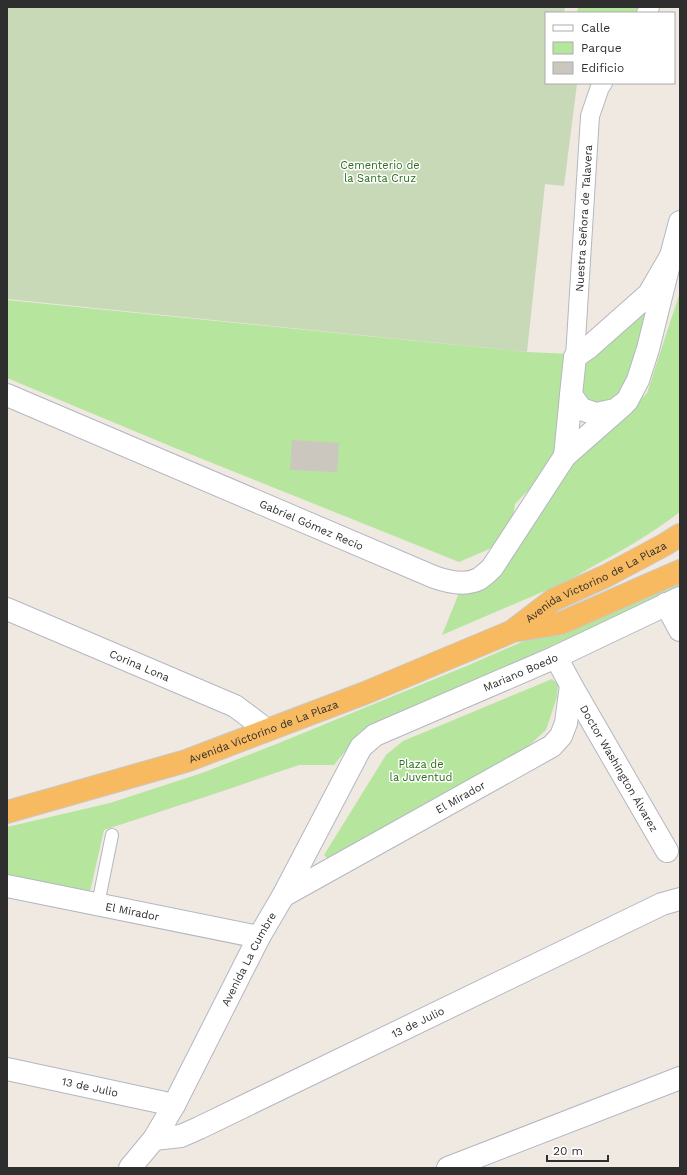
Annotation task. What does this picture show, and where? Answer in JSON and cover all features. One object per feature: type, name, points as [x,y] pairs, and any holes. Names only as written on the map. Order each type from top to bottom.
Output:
[{"type":"highway","name":"Avenida Victorino de La Plaza","points":[[513,631],[553,600],[606,576],[680,535]]},
{"type":"highway","name":"Avenida Victorino de La Plaza","points":[[7,812],[186,761],[365,693],[513,631],[561,623],[680,572]]},
{"type":"street","name":"Nuestra Señora de Talavera","points":[[571,395],[575,357],[590,116],[602,84]]},
{"type":"street","points":[[571,395],[581,409],[596,414],[615,410],[627,401],[638,380],[648,350],[680,222]]},
{"type":"street","points":[[575,357],[588,348],[649,294],[671,256]]},
{"type":"street","name":"Gabriel Gómez Recio","points":[[7,395],[443,581],[457,583],[467,583],[478,579],[492,568],[565,456],[627,401]]},
{"type":"street","name":"Gabriel Gómez Recio","points":[[565,456],[571,395]]},
{"type":"street","points":[[673,601],[680,630]]},
{"type":"street","name":"Mariano Boedo","points":[[361,747],[375,735],[556,657],[673,601]]},
{"type":"street","name":"Corina Lona","points":[[7,609],[234,706],[260,724],[264,732]]},
{"type":"street","points":[[556,657],[571,685]]},
{"type":"street","name":"Doctor Washington Álvarez","points":[[571,685],[667,851]]},
{"type":"street","name":"El Mirador","points":[[283,896],[552,746],[561,736],[566,724],[571,685]]},
{"type":"street","name":"Avenida La Cumbre","points":[[130,1168],[154,1139],[174,1104],[259,937],[283,896],[361,747]]},
{"type":"street","name":"El Mirador","points":[[7,886],[259,937]]},
{"type":"street","name":"13 de Julio","points":[[154,1139],[181,1136],[199,1128],[662,904],[680,899]]},
{"type":"street","name":"13 de Julio","points":[[7,1069],[174,1104]]},
{"type":"street","points":[[448,1168],[680,1078]]},
{"type":"lane","points":[[98,904],[112,834]]},
{"type":"green space","name":"Cementerio de la Santa Cruz","points":[[7,7],[565,7],[564,12],[545,12],[545,84],[577,84],[564,186],[545,184],[527,352],[7,299]]},
{"type":"green space","points":[[578,7],[642,7],[639,12],[577,12]]},
{"type":"green space","points":[[680,292],[680,512],[658,528],[563,584],[442,635],[459,593],[568,466],[624,417],[647,393]]},
{"type":"green space","points":[[7,300],[527,352],[571,354],[552,466],[515,504],[510,540],[459,562],[175,448],[7,378]]},
{"type":"green space","points":[[649,309],[623,395],[608,406],[580,400],[578,374],[591,358]]},
{"type":"green space","points":[[680,573],[680,589],[395,715],[356,738],[334,765],[299,765],[104,830],[89,896],[7,880],[7,827],[110,803],[202,773],[469,665]]},
{"type":"green space","name":"Plaza de la Juventud","points":[[552,679],[558,684],[557,697],[546,730],[525,749],[331,862],[324,855],[386,755],[403,741]]},
{"type":"building","points":[[292,440],[339,443],[337,472],[290,470]]}]
